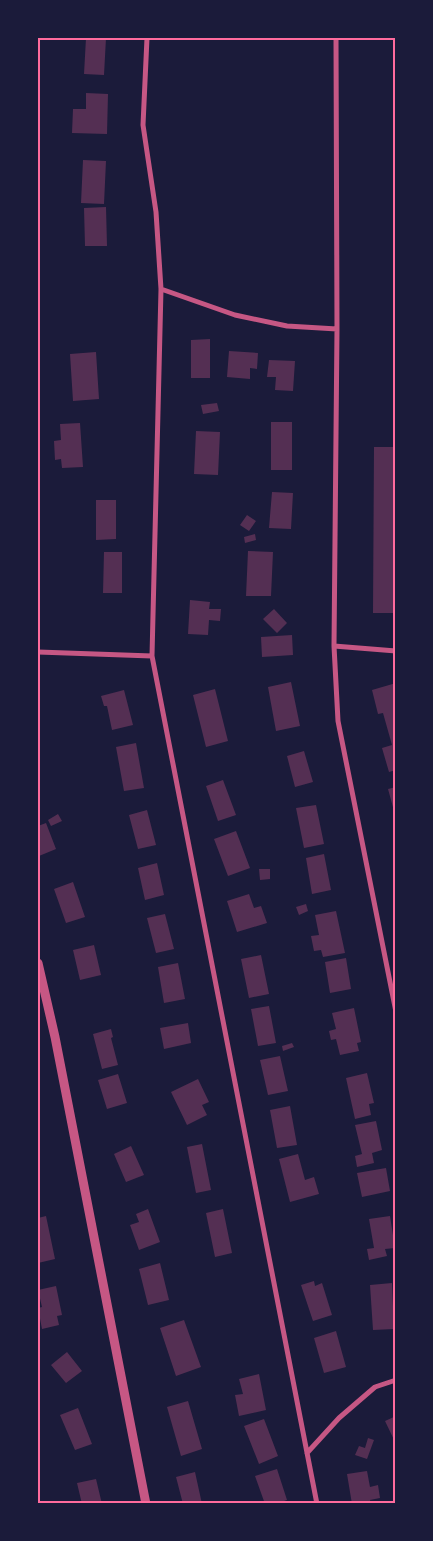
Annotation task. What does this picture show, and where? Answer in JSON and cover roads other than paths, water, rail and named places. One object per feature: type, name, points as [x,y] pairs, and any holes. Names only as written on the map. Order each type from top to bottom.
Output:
[{"type":"street","points":[[147,38],[143,124],[156,212],[161,289],[152,656],[317,1504]]},
{"type":"street","points":[[336,38],[334,646],[338,722],[396,1012]]},
{"type":"street","points":[[161,289],[235,315],[287,326],[336,329]]},
{"type":"street","points":[[334,646],[396,651]]},
{"type":"street","points":[[38,652],[152,656]]},
{"type":"street","points":[[38,964],[55,1037],[146,1504]]},
{"type":"street","points":[[306,1453],[338,1418],[375,1387],[396,1380]]}]
